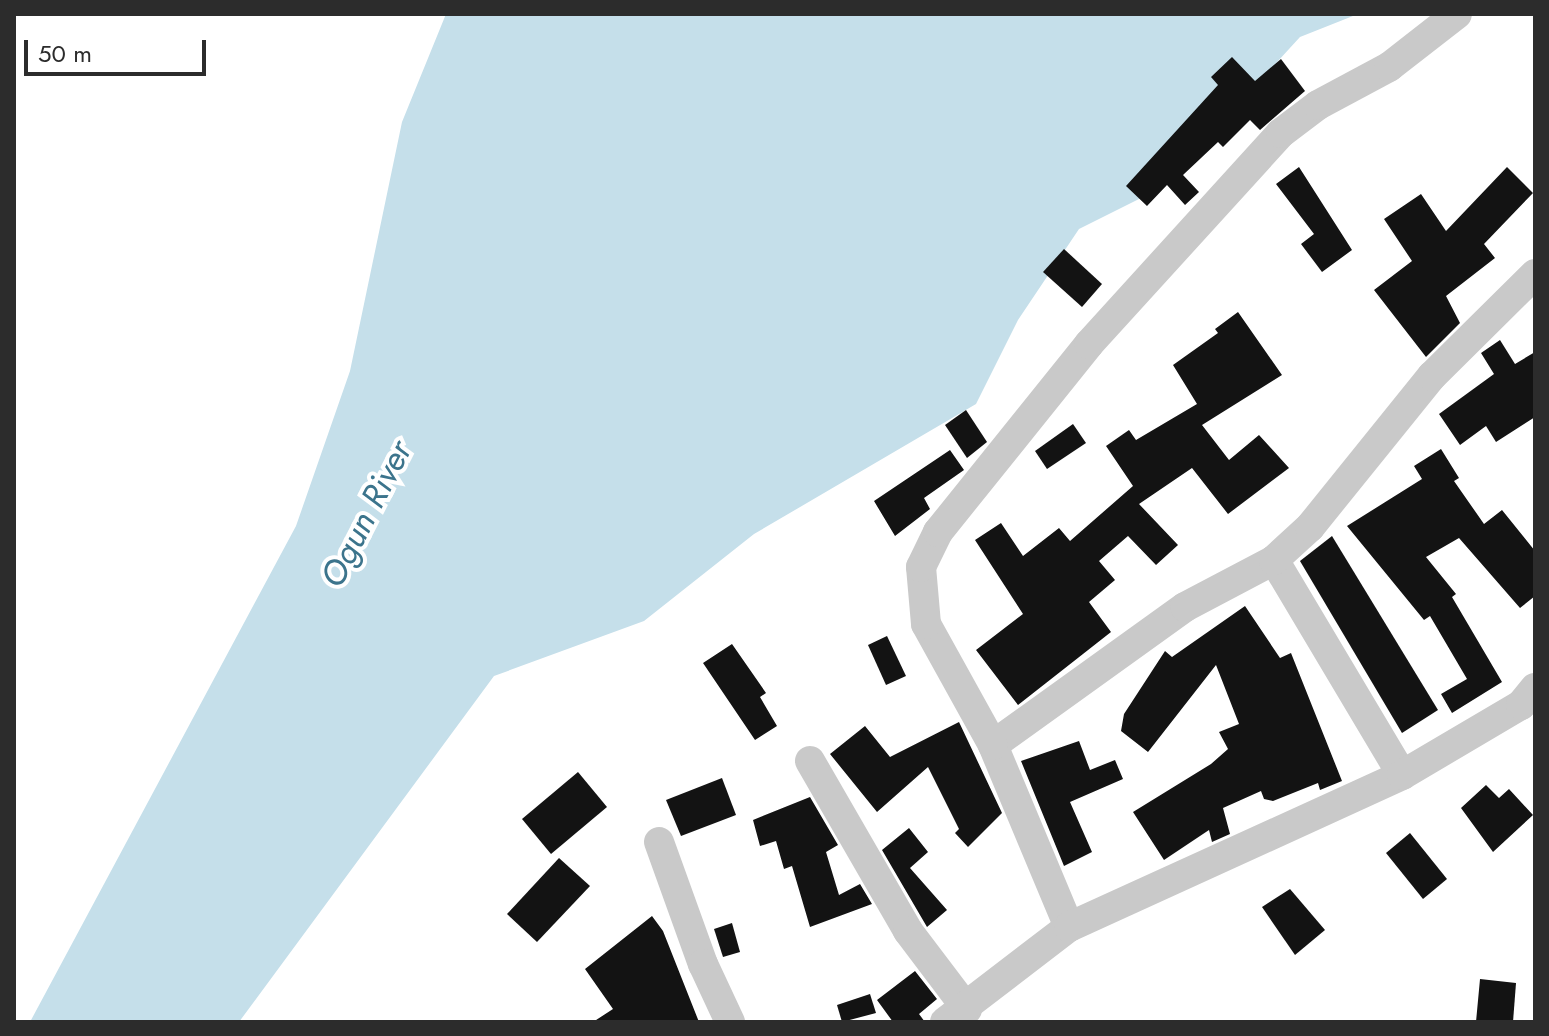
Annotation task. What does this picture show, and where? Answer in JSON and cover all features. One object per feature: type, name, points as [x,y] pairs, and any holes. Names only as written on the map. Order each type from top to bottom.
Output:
[{"type":"street","points":[[1069,927],[993,745],[926,624],[921,567],[938,532],[1089,344],[1281,133],[1318,105],[1389,67],[1457,14]]},
{"type":"street","points":[[993,745],[1185,607],[1274,560],[1328,506],[1432,376],[1535,274]]},
{"type":"street","points":[[1274,560],[1402,775]]},
{"type":"street","points":[[810,761],[956,1016],[1069,927],[1402,775],[1530,704]]},
{"type":"street","points":[[659,842],[703,964],[730,1022]]},
{"type":"water","name":"Ogun River","points":[[446,14],[1358,14],[1300,37],[1163,187],[1079,229],[1018,320],[976,404],[754,534],[644,621],[494,676],[239,1022],[30,1022],[296,526],[350,371],[402,122]]},
{"type":"building","points":[[1232,57],[1255,81],[1281,59],[1305,91],[1260,130],[1250,120],[1223,147],[1218,142],[1183,175],[1199,192],[1185,205],[1167,185],[1147,206],[1126,186],[1218,85],[1211,77]]},
{"type":"building","points":[[1299,167],[1352,250],[1322,272],[1301,244],[1314,234],[1276,184]]},
{"type":"building","points":[[1507,167],[1533,193],[1484,244],[1495,258],[1446,296],[1460,323],[1426,357],[1374,290],[1412,261],[1384,219],[1421,194],[1446,231]]},
{"type":"building","points":[[1064,249],[1102,284],[1082,307],[1043,272]]},
{"type":"building","points":[[1238,312],[1282,375],[1202,425],[1229,460],[1259,435],[1289,468],[1228,514],[1192,468],[1139,504],[1178,545],[1156,565],[1128,536],[1099,561],[1115,580],[1089,602],[1111,632],[1018,705],[976,650],[1023,614],[975,540],[1001,523],[1023,556],[1059,528],[1070,541],[1133,486],[1106,446],[1129,430],[1136,440],[1197,404],[1173,365],[1218,333],[1215,329]]},
{"type":"building","points":[[1500,340],[1515,364],[1535,352],[1535,417],[1496,442],[1486,426],[1460,445],[1439,414],[1494,374],[1481,353]]},
{"type":"building","points":[[966,410],[987,442],[967,458],[945,425]]},
{"type":"building","points":[[1073,424],[1086,443],[1047,469],[1035,451]]},
{"type":"building","points":[[1441,449],[1459,478],[1454,481],[1484,524],[1502,510],[1535,551],[1535,596],[1520,608],[1459,538],[1426,557],[1456,594],[1452,597],[1502,682],[1452,713],[1441,694],[1467,679],[1430,616],[1424,620],[1347,526],[1422,479],[1414,466]]},
{"type":"building","points":[[950,450],[964,470],[924,498],[930,509],[895,536],[874,501]]},
{"type":"building","points":[[1332,536],[1438,710],[1402,733],[1300,561]]},
{"type":"building","points":[[1245,606],[1280,658],[1291,653],[1342,781],[1320,790],[1318,783],[1273,801],[1264,799],[1261,791],[1223,808],[1230,834],[1212,842],[1209,830],[1164,860],[1133,812],[1211,764],[1228,749],[1219,732],[1239,724],[1216,665],[1148,752],[1121,731],[1124,714],[1165,651],[1172,657]]},
{"type":"building","points":[[887,636],[906,676],[886,685],[868,645]]},
{"type":"building","points":[[732,644],[766,693],[760,697],[777,726],[755,740],[703,663]]},
{"type":"building","points":[[959,722],[1002,813],[968,847],[955,833],[959,829],[928,767],[877,812],[830,754],[865,726],[890,757]]},
{"type":"building","points":[[1079,741],[1090,770],[1115,760],[1123,779],[1070,802],[1092,852],[1064,866],[1021,761]]},
{"type":"building","points":[[578,772],[607,807],[551,854],[522,819]]},
{"type":"building","points":[[722,778],[736,815],[681,836],[666,800]]},
{"type":"building","points":[[1486,785],[1499,798],[1509,789],[1533,815],[1493,852],[1461,808]]},
{"type":"building","points":[[810,797],[838,845],[826,852],[839,895],[860,884],[872,904],[810,927],[792,866],[784,869],[776,841],[760,846],[753,820]]},
{"type":"building","points":[[909,828],[928,852],[910,868],[947,910],[927,927],[882,850]]},
{"type":"building","points":[[1410,833],[1447,879],[1423,899],[1386,853]]},
{"type":"building","points":[[559,858],[590,886],[537,942],[507,914]]},
{"type":"building","points":[[1290,889],[1325,930],[1295,955],[1262,907]]},
{"type":"building","points":[[652,916],[663,931],[699,1022],[593,1022],[613,1009],[585,969]]},
{"type":"building","points":[[732,923],[740,952],[723,957],[714,929]]},
{"type":"building","points":[[915,971],[937,999],[919,1014],[925,1022],[893,1022],[877,1000]]},
{"type":"building","points":[[1480,979],[1516,983],[1513,1022],[1476,1022]]},
{"type":"building","points":[[870,994],[876,1013],[842,1022],[837,1005]]}]
